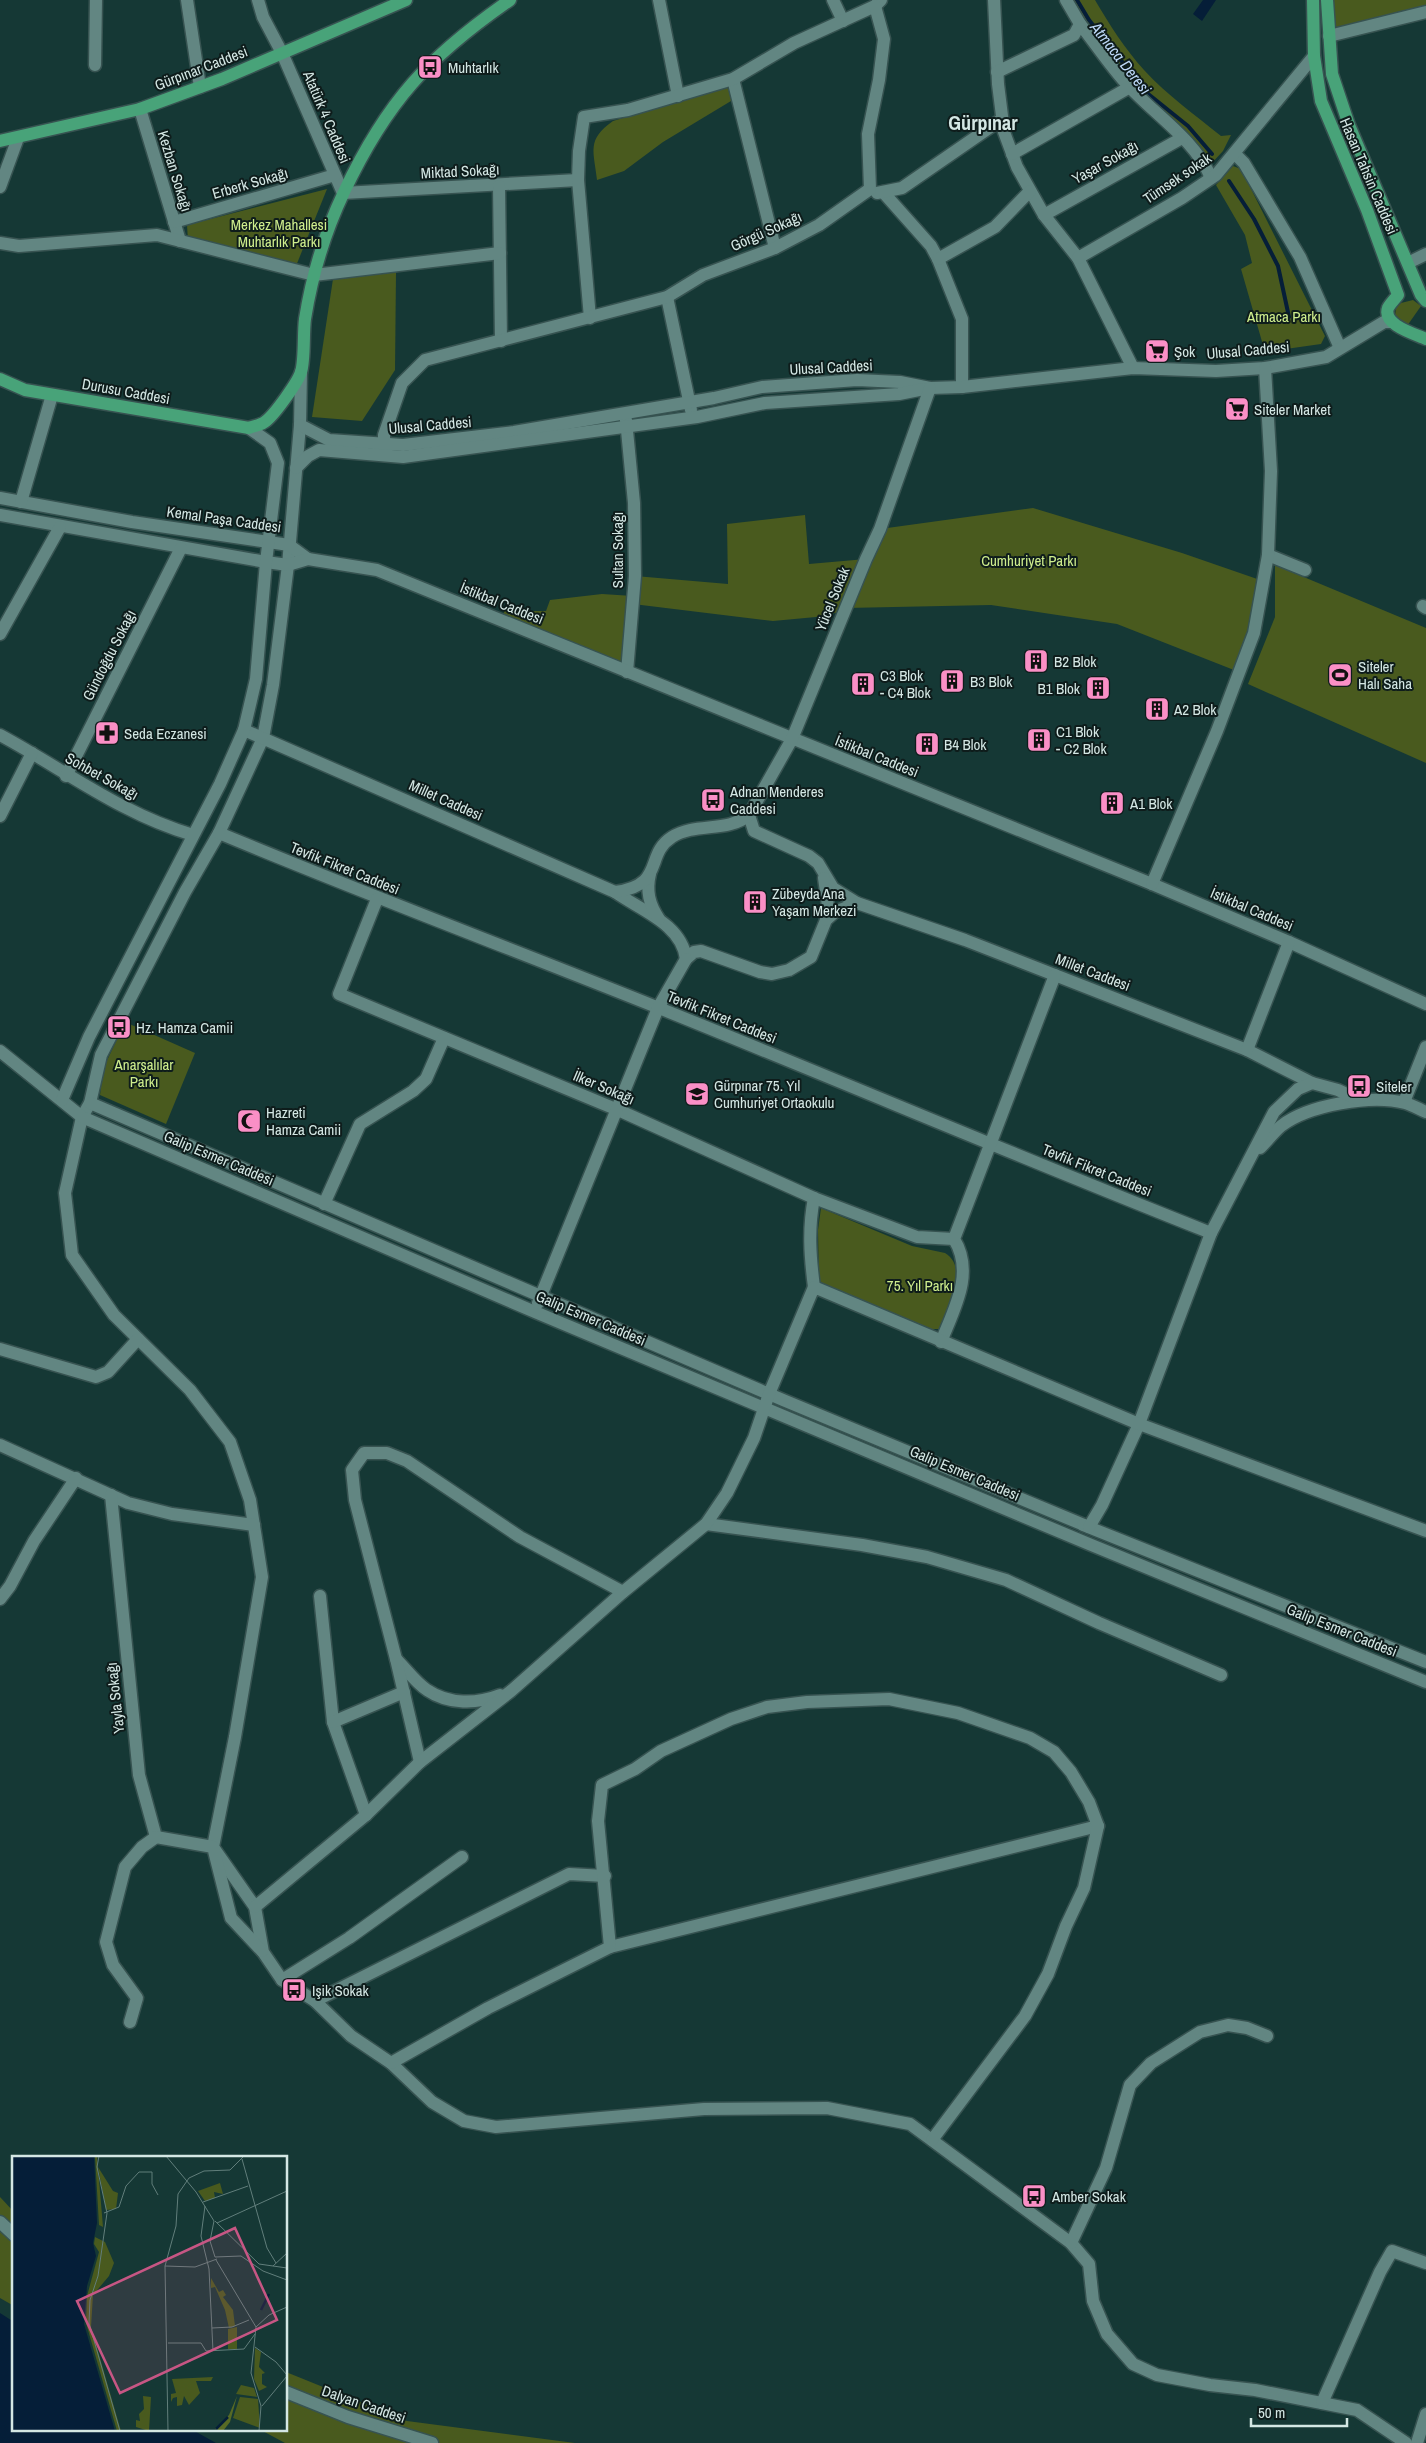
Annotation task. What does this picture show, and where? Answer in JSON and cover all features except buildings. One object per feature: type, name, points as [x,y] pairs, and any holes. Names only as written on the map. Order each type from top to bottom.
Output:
[{"type":"main road","name":"Gürpınar Caddesi","points":[[0,141],[140,109],[200,87],[406,0]]},
{"type":"main road","points":[[249,428],[265,423],[301,372],[303,336],[314,275],[327,234],[343,193],[387,113],[407,87],[453,42],[510,0]]},
{"type":"main road","name":"Hasan Tahsin Caddesi","points":[[1313,0],[1314,56],[1321,100],[1367,210],[1398,295]]},
{"type":"main road","name":"Hasan Tahsin Caddesi","points":[[1327,0],[1332,74],[1349,125],[1423,298]]},
{"type":"main road","points":[[1423,298],[1406,293],[1398,295],[1388,308],[1392,322],[1426,339]]},
{"type":"main road","name":"Durusu Caddesi","points":[[0,379],[25,390],[249,428]]},
{"type":"street","points":[[95,65],[96,0]]},
{"type":"street","points":[[188,0],[200,87]]},
{"type":"street","name":"Atatürk 4 Caddesi","points":[[258,0],[263,17],[282,53],[343,193]]},
{"type":"street","points":[[659,0],[678,96]]},
{"type":"street","points":[[833,0],[843,21]]},
{"type":"street","points":[[994,0],[997,72],[1002,120],[1012,154],[1044,215],[1078,258],[1133,368]]},
{"type":"street","points":[[1066,0],[1080,24],[1130,88],[1182,138],[1206,165],[1211,178]]},
{"type":"street","points":[[590,318],[578,180],[579,151],[584,117],[628,110],[733,79],[794,43],[878,3],[884,39],[879,80],[868,134],[870,189],[860,197]]},
{"type":"street","points":[[1329,36],[1426,12]]},
{"type":"street","points":[[997,72],[1074,36],[1080,24]]},
{"type":"street","name":"Tümsek sokak","points":[[1078,258],[1182,198],[1211,178],[1235,154],[1314,56]]},
{"type":"street","points":[[733,79],[775,248]]},
{"type":"street","points":[[1012,154],[1130,88]]},
{"type":"street","name":"Kezban Sokağı","points":[[140,109],[180,241]]},
{"type":"street","points":[[860,197],[902,188],[1002,120]]},
{"type":"street","points":[[0,187],[18,138]]},
{"type":"street","name":"Yaşar Sokağı","points":[[1044,215],[1182,138]]},
{"type":"street","points":[[1235,154],[1244,163],[1300,257],[1340,348]]},
{"type":"street","name":"Erberk Sokağı","points":[[174,222],[335,175]]},
{"type":"street","name":"Miktad Sokağı","points":[[343,193],[499,186],[578,180]]},
{"type":"street","points":[[497,342],[500,253],[499,186]]},
{"type":"street","points":[[938,259],[996,227],[1030,191]]},
{"type":"street","points":[[883,192],[931,246],[938,259],[962,319],[962,387]]},
{"type":"street","name":"Görgü Sokağı","points":[[384,450],[384,435],[402,383],[425,360],[667,297],[703,275],[775,248],[819,225],[860,197]]},
{"type":"street","points":[[0,243],[19,246],[157,235],[314,275],[500,253]]},
{"type":"street","points":[[1408,263],[1426,254]]},
{"type":"street","points":[[667,297],[691,412],[697,418]]},
{"type":"street","points":[[1363,334],[1388,308]]},
{"type":"street","points":[[1363,334],[1384,322],[1392,322]]},
{"type":"street","name":"Ulusal Caddesi","points":[[626,421],[690,402],[762,387],[857,380],[900,382],[930,388],[962,387],[1133,368],[1216,371],[1265,368],[1326,357],[1363,334]]},
{"type":"street","points":[[1152,884],[1217,731],[1254,633],[1268,555],[1271,471],[1265,368]]},
{"type":"street","points":[[301,372],[300,425],[288,565],[273,685],[263,738],[219,833],[184,892],[101,1055],[90,1103],[82,1117],[65,1193],[72,1255],[114,1315],[190,1390],[230,1442],[250,1500],[262,1578],[235,1737],[213,1847],[231,1918],[263,1952],[282,1980],[315,2001],[351,2036],[391,2062],[432,2102],[464,2121],[496,2127],[704,2109],[828,2108],[910,2124],[1071,2243],[1089,2264],[1093,2300],[1107,2334],[1133,2364],[1157,2375],[1210,2385],[1255,2390],[1357,2410],[1406,2443]]},
{"type":"street","points":[[296,468],[308,456],[319,450],[384,450],[403,457],[626,421],[697,418],[765,404],[899,394],[930,388]]},
{"type":"street","name":"Yücel Sokak","points":[[749,815],[792,740],[880,529],[930,388]]},
{"type":"street","points":[[21,502],[52,395]]},
{"type":"street","name":"Sultan Sokağı","points":[[626,421],[634,504],[635,576],[627,672]]},
{"type":"street","name":"Ulusal Caddesi","points":[[300,425],[329,440],[384,450]]},
{"type":"street","points":[[62,1100],[89,1037],[220,784],[244,730],[256,679],[266,562],[278,463],[270,444],[249,428]]},
{"type":"street","name":"Kemal Paşa Caddesi","points":[[0,498],[132,522],[289,545],[308,559]]},
{"type":"street","points":[[0,516],[60,528],[266,562],[288,565],[308,559]]},
{"type":"street","points":[[0,634],[60,528]]},
{"type":"street","name":"Gündoğdu Sokağı","points":[[66,776],[181,548]]},
{"type":"street","points":[[1268,555],[1305,570]]},
{"type":"street","name":"İstikbal Caddesi","points":[[308,559],[377,570],[792,740],[1152,884],[1289,942],[1426,1004]]},
{"type":"street","name":"Millet Caddesi","points":[[244,730],[615,892],[660,920]]},
{"type":"street","name":"Sohbet Sokağı","points":[[0,735],[32,753],[66,776],[160,825],[193,835]]},
{"type":"street","points":[[0,816],[32,753]]},
{"type":"street","points":[[615,892],[630,890],[641,885],[650,874],[665,843],[684,832],[730,825],[749,815],[752,826],[758,834]]},
{"type":"street","points":[[650,874],[647,888],[660,920],[678,936],[701,951],[760,972],[772,974],[796,967],[811,957],[826,920],[828,906],[824,876],[818,863],[808,856],[758,834],[730,825]]},
{"type":"street","name":"Tevfik Fikret Caddesi","points":[[219,833],[377,899],[658,1008],[990,1145],[1211,1233]]},
{"type":"street","name":"Millet Caddesi","points":[[824,876],[833,888],[857,903],[965,940],[1247,1050],[1312,1084],[1338,1090],[1359,1100]]},
{"type":"street","name":"İlker Sokağı","points":[[377,899],[339,994],[618,1110],[814,1198],[917,1237],[954,1240]]},
{"type":"street","points":[[826,920],[835,912],[857,903]]},
{"type":"street","points":[[678,936],[685,949],[686,959]]},
{"type":"street","points":[[1247,1050],[1289,942]]},
{"type":"street","points":[[536,1312],[540,1296],[618,1110],[658,1008],[686,959],[694,952],[701,951]]},
{"type":"street","points":[[941,1342],[961,1290],[963,1278],[961,1251],[954,1240],[1055,975]]},
{"type":"street","points":[[324,1204],[360,1124],[414,1092],[426,1079],[444,1038]]},
{"type":"street","points":[[1404,1102],[1426,1047]]},
{"type":"street","name":"Galip Esmer Caddesi","points":[[0,1051],[82,1117],[536,1312],[1083,1541],[1422,1680]]},
{"type":"street","points":[[1089,1527],[1102,1505],[1139,1424],[1211,1233],[1274,1112],[1298,1089],[1312,1084]]},
{"type":"street","points":[[1246,1166],[1281,1126],[1319,1107],[1359,1100],[1404,1102],[1426,1112]]},
{"type":"street","points":[[90,1103],[768,1394],[1089,1527],[1426,1661],[1422,1680]]},
{"type":"street","points":[[255,1907],[366,1815],[420,1762],[511,1691],[623,1592],[706,1524],[727,1493],[754,1438],[768,1394],[814,1287],[809,1245],[809,1222],[814,1198]]},
{"type":"street","points":[[814,1287],[1139,1424],[1426,1531]]},
{"type":"street","points":[[0,1349],[96,1377],[108,1372],[138,1339]]},
{"type":"street","points":[[0,1445],[128,1503],[172,1514],[254,1525]]},
{"type":"street","points":[[420,1762],[396,1659],[355,1500],[352,1470],[364,1453],[387,1452],[408,1461],[520,1537],[623,1592]]},
{"type":"street","points":[[0,1599],[10,1586],[34,1541],[76,1478]]},
{"type":"street","name":"Yayla Sokağı","points":[[111,1495],[139,1775],[156,1837]]},
{"type":"street","points":[[706,1524],[862,1545],[927,1557],[1006,1580],[1099,1623],[1221,1675]]},
{"type":"street","points":[[1077,1526],[1089,1527],[1097,1535],[1095,1541],[1083,1541],[1075,1533],[1077,1526]]},
{"type":"street","points":[[320,1596],[333,1722],[366,1815]]},
{"type":"street","points":[[396,1659],[427,1690],[448,1700],[487,1700],[511,1691]]},
{"type":"street","points":[[333,1722],[404,1692]]},
{"type":"street","points":[[610,1947],[605,1876],[598,1821],[602,1785],[635,1769],[661,1751],[730,1719],[766,1706],[807,1702],[889,1699],[958,1713],[1030,1738],[1054,1752],[1071,1772],[1089,1802],[1098,1826],[1084,1888],[1066,1926],[1048,1974],[1025,2016],[932,2140]]},
{"type":"street","points":[[391,2062],[488,2008],[610,1947],[1098,1826]]},
{"type":"street","points":[[130,2022],[137,1998],[113,1965],[106,1942],[125,1867],[142,1847],[156,1837],[213,1847],[255,1907],[263,1952]]},
{"type":"street","points":[[282,1980],[349,1938],[462,1857]]},
{"type":"street","points":[[315,2001],[569,1874],[605,1876]]},
{"type":"street","points":[[1071,2243],[1106,2168],[1130,2085],[1151,2063],[1200,2032],[1228,2025],[1247,2028],[1267,2036]]},
{"type":"street","points":[[0,2222],[12,2233]]},
{"type":"street","points":[[1322,2403],[1380,2272],[1392,2251],[1426,2263]]},
{"type":"street","name":"Dalyan Caddesi","points":[[288,2393],[348,2417],[432,2443]]},
{"type":"street","points":[[1416,2443],[1426,2414]]},
{"type":"green space","points":[[1066,0],[1095,0],[1124,45],[1137,62],[1162,88],[1221,136],[1231,135],[1223,151],[1210,165],[1130,87]]},
{"type":"green space","points":[[1329,0],[1426,0],[1426,12],[1329,36]]},
{"type":"green space","points":[[726,86],[733,90],[731,101],[663,142],[624,171],[597,180],[594,154],[595,140],[604,128],[613,121]]},
{"type":"green space","name":"Atmaca Parkı","points":[[1233,166],[1241,169],[1325,336],[1321,344],[1265,352],[1241,269],[1252,263],[1245,235],[1216,185]]},
{"type":"green space","name":"Merkez Mahallesi Muhtarlık Parkı","points":[[327,189],[296,266],[188,241],[187,225]]},
{"type":"green space","points":[[396,272],[395,370],[362,421],[312,417],[333,279]]},
{"type":"green space","points":[[1413,300],[1421,306],[1407,326],[1395,316],[1396,308],[1401,303]]},
{"type":"green space","name":"Cumhuriyet Parkı","points":[[1033,508],[1182,553],[1263,581],[1239,672],[1117,624],[991,605],[846,608],[844,611],[816,617],[773,621],[633,604],[623,664],[502,621],[505,607],[525,611],[546,611],[550,600],[602,594],[633,596],[635,576],[728,584],[727,524],[805,515],[809,564],[866,559],[880,529]]},
{"type":"green space","points":[[1275,565],[1426,628],[1426,763],[1248,684],[1275,617]]},
{"type":"green space","name":"Anarşalılar Parkı","points":[[125,1022],[195,1053],[166,1124],[100,1095],[103,1069]]},
{"type":"green space","name":"75. Yıl Parkı","points":[[821,1208],[912,1246],[945,1253],[952,1260],[956,1268],[957,1278],[952,1300],[941,1329],[931,1329],[819,1284],[818,1230]]},
{"type":"green space","points":[[0,2197],[12,2210],[12,2305],[0,2298]]},
{"type":"green space","points":[[288,2373],[407,2421],[575,2443],[285,2443],[261,2430],[288,2430]]},
{"type":"water","points":[[1203,0],[1216,0],[1202,21],[1193,14]]},
{"type":"water","points":[[0,2313],[12,2321],[12,2430],[193,2430],[216,2443],[0,2443]]},
{"type":"waterway","name":"Atmaca Deresi","points":[[1077,0],[1089,20],[1147,93],[1188,126],[1212,154]]},
{"type":"waterway","name":"Atmaca Deresi","points":[[1229,181],[1254,219],[1278,266],[1289,317]]},
{"type":"place","name":"Muhtarlık","points":[[430,67]]},
{"type":"place","name":"Şok","points":[[1157,351]]},
{"type":"place","name":"Siteler Market","points":[[1237,409]]},
{"type":"place","name":"B2 Blok","points":[[1036,661]]},
{"type":"place","name":"Siteler Halı Saha","points":[[1340,675]]},
{"type":"place","name":"B3 Blok","points":[[952,681]]},
{"type":"place","name":"C3 Blok - C4 Blok","points":[[863,684]]},
{"type":"place","name":"B1 Blok","points":[[1098,688]]},
{"type":"place","name":"A2 Blok","points":[[1157,709]]},
{"type":"place","name":"Seda Eczanesi","points":[[107,733]]},
{"type":"place","name":"C1 Blok - C2 Blok","points":[[1039,740]]},
{"type":"place","name":"B4 Blok","points":[[927,744]]},
{"type":"place","name":"Adnan Menderes Caddesi","points":[[713,800]]},
{"type":"place","name":"A1 Blok","points":[[1112,803]]},
{"type":"place","name":"Zübeyda Ana Yaşam Merkezi","points":[[755,902]]},
{"type":"place","name":"Hz. Hamza Camii","points":[[119,1027]]},
{"type":"place","name":"Siteler","points":[[1359,1086]]},
{"type":"place","name":"Gürpınar 75. Yıl Cumhuriyet Ortaokulu","points":[[697,1094]]},
{"type":"place","name":"Hazreti Hamza Camii","points":[[249,1121]]},
{"type":"place","name":"Işik Sokak","points":[[294,1990]]},
{"type":"place","name":"Amber Sokak","points":[[1034,2196]]},
{"type":"district","name":"Gürpınar","points":[[983,122]]}]
